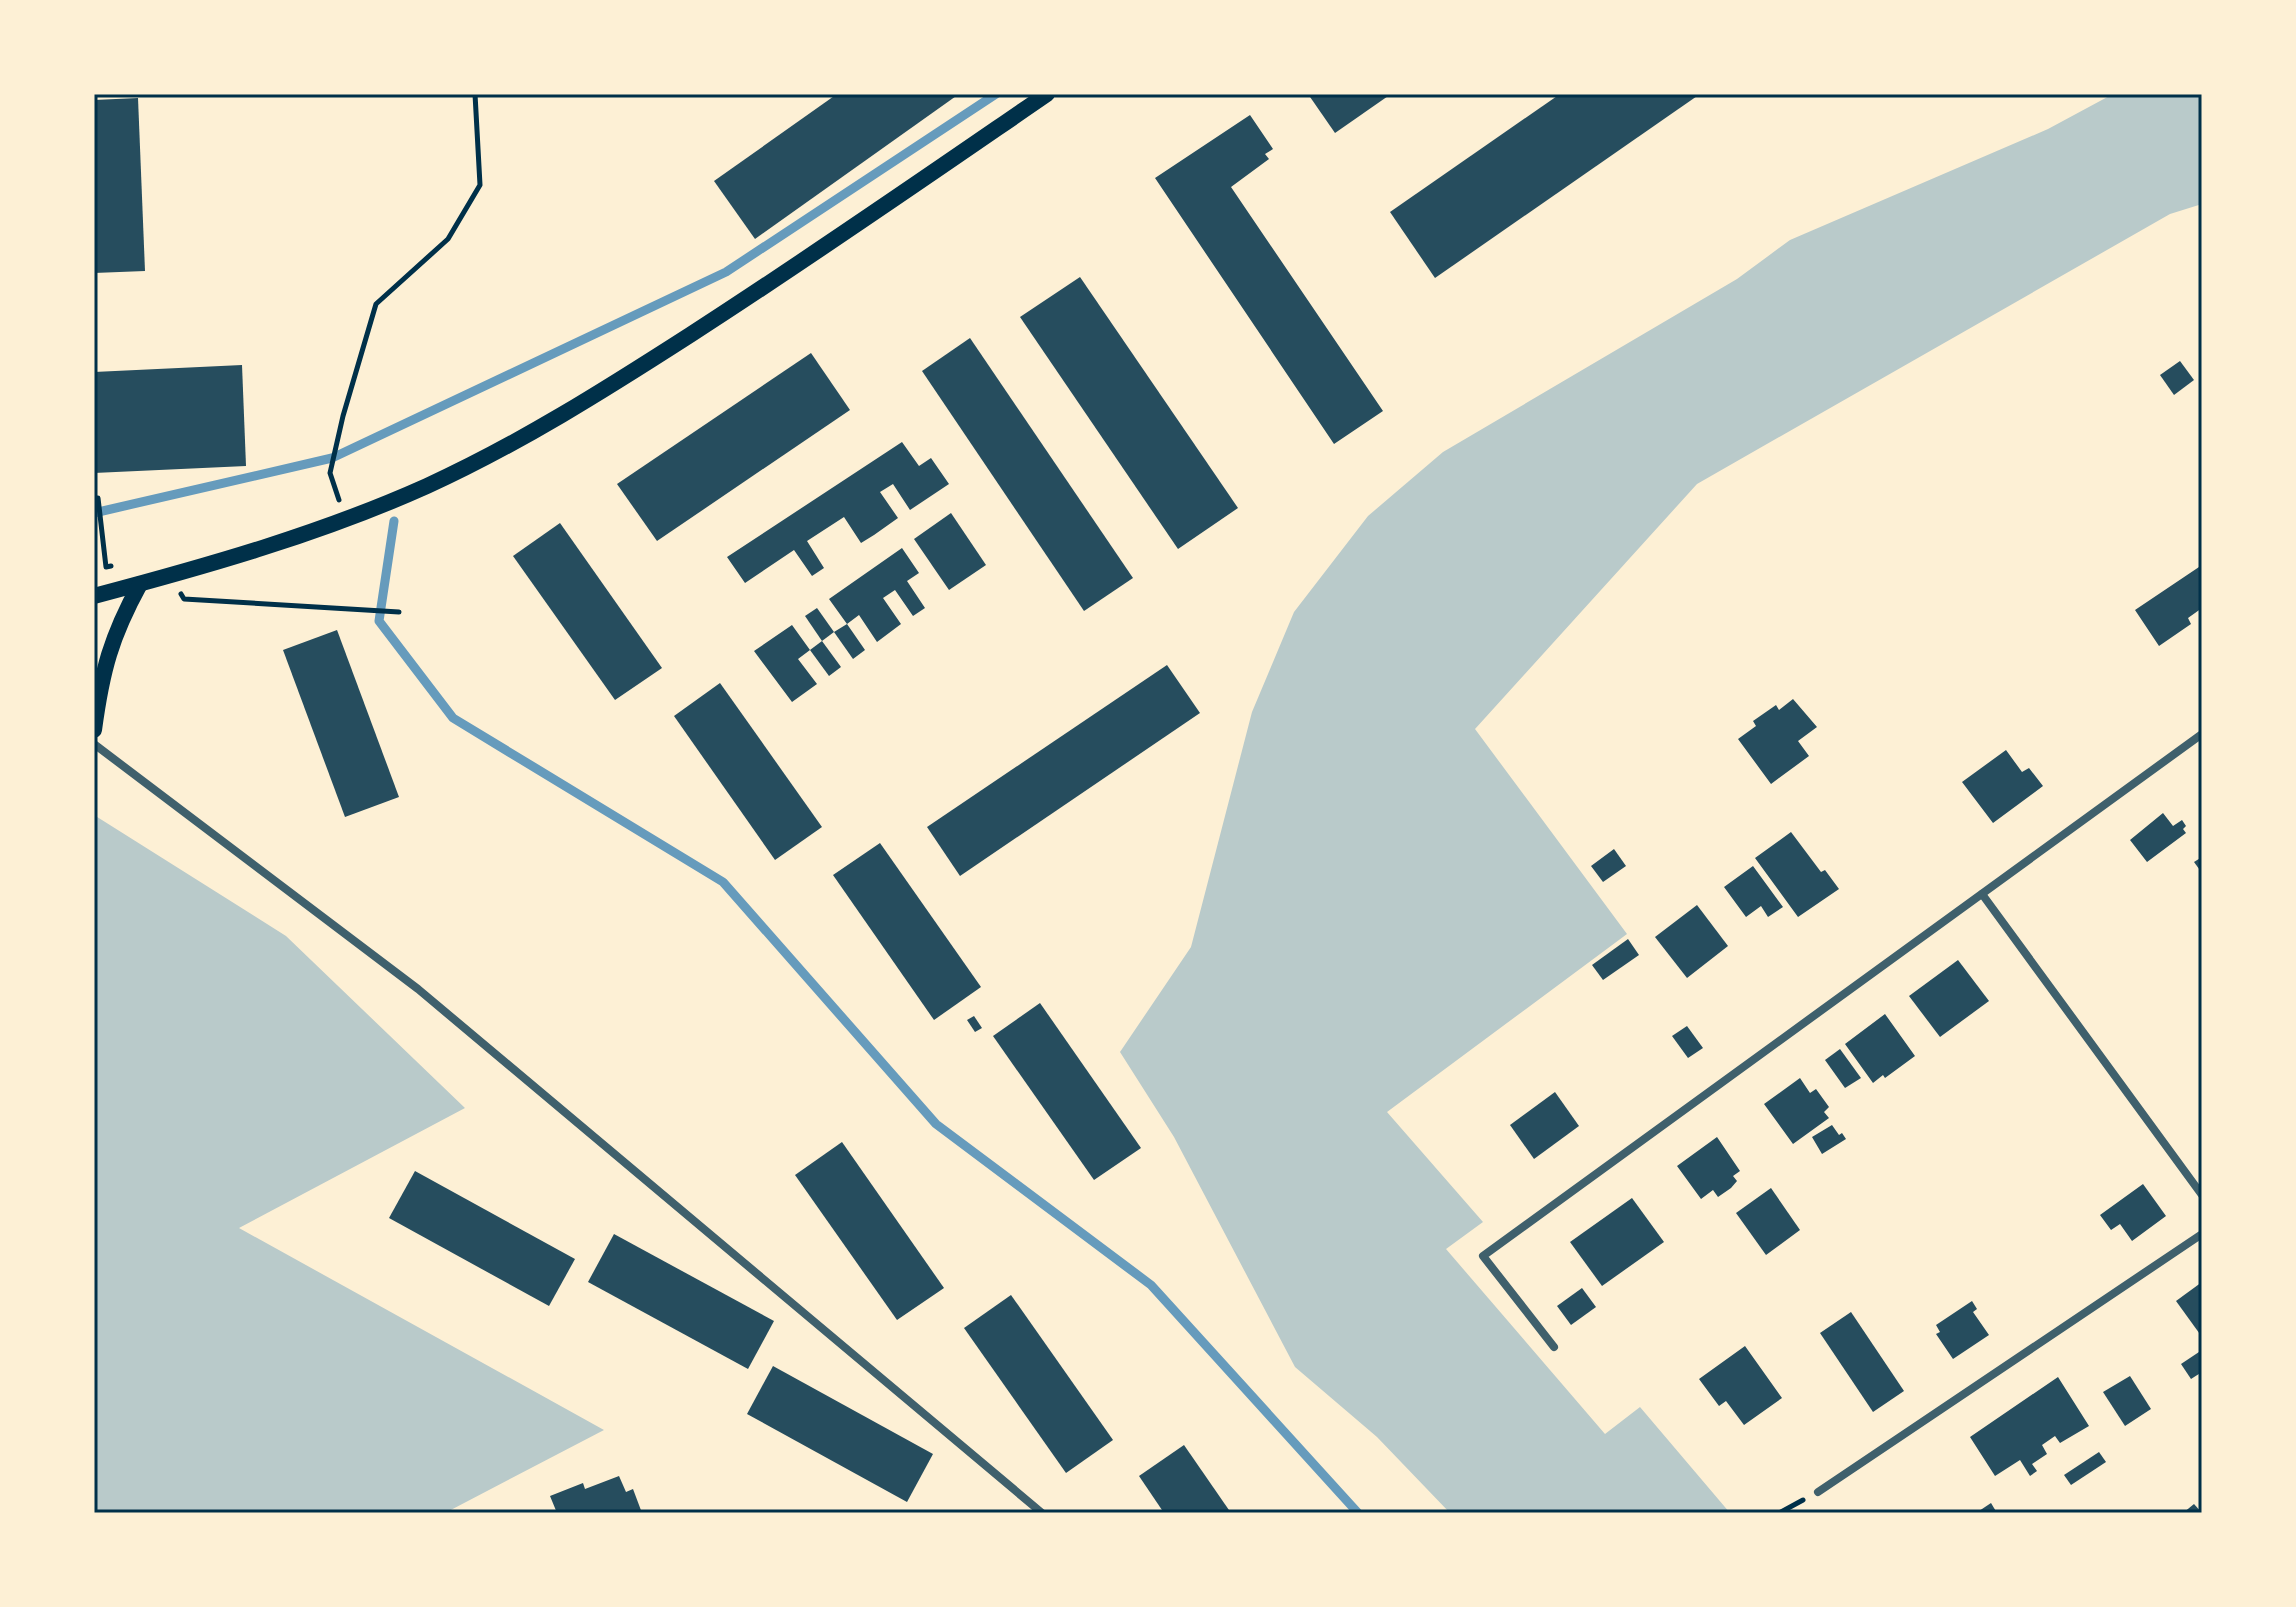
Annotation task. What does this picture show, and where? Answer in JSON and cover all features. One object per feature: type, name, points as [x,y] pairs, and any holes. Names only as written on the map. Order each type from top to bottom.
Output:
[{"type":"main road","points":[[94,596],[289,540],[427,486],[487,457],[607,387],[769,284],[1047,94]]},
{"type":"main road","points":[[94,730],[99,688],[108,652],[140,584]]},
{"type":"street","points":[[1554,1347],[1483,1256],[2202,734]]},
{"type":"street","points":[[94,744],[418,989],[1042,1513]]},
{"type":"street","points":[[1982,894],[2202,1195]]},
{"type":"street","points":[[1818,1492],[2202,1234]]},
{"type":"path","points":[[345,520],[330,473],[343,416],[376,304],[448,239],[480,185],[475,94]]},
{"type":"path","points":[[1779,1513],[1818,1492]]},
{"type":"shaded area","points":[[2113,94],[2202,94],[2202,204],[2170,214],[1697,484],[1475,729],[1627,934],[1387,1112],[1483,1222],[1446,1249],[1605,1434],[1640,1407],[1730,1513],[1450,1513],[1377,1437],[1295,1367],[1174,1137],[1120,1052],[1191,947],[1252,712],[1294,612],[1368,516],[1443,452],[1737,279],[1790,240],[2048,129]]},
{"type":"shaded area","points":[[94,815],[286,936],[465,1108],[239,1228],[604,1430],[445,1513],[94,1513]]},
{"type":"building","points":[[837,94],[959,94],[755,239],[714,181]]},
{"type":"building","points":[[1308,94],[1391,94],[1335,133]]},
{"type":"building","points":[[1560,94],[1700,94],[1435,278],[1390,212]]},
{"type":"building","points":[[138,98],[145,271],[94,273],[94,100]]},
{"type":"building","points":[[1250,115],[1273,149],[1265,154],[1269,159],[1231,187],[1383,411],[1334,444],[1155,178]]},
{"type":"building","points":[[1080,277],[1238,508],[1178,549],[1020,317]]},
{"type":"building","points":[[970,338],[1133,578],[1084,611],[922,371]]},
{"type":"building","points":[[811,353],[850,410],[657,541],[617,484]]},
{"type":"building","points":[[2180,361],[2194,380],[2174,395],[2160,375]]},
{"type":"building","points":[[242,365],[246,466],[94,473],[94,372]]},
{"type":"building","points":[[902,442],[919,466],[931,458],[949,484],[910,510],[893,484],[880,492],[898,518],[874,535],[861,543],[844,517],[807,541],[824,568],[812,576],[794,550],[745,583],[727,557]]},
{"type":"building","points":[[951,513],[986,565],[949,590],[914,539]]},
{"type":"building","points":[[560,523],[662,668],[615,700],[513,556]]},
{"type":"building","points":[[902,548],[919,573],[907,581],[925,608],[913,616],[895,590],[883,598],[901,624],[877,642],[859,615],[847,624],[829,599]]},
{"type":"building","points":[[2199,567],[2202,572],[2202,608],[2188,618],[2191,624],[2159,646],[2135,610]]},
{"type":"building","points":[[817,608],[834,632],[822,641],[805,616]]},
{"type":"building","points":[[847,624],[865,650],[853,659],[834,632]]},
{"type":"building","points":[[792,625],[810,650],[798,659],[817,684],[792,702],[754,651]]},
{"type":"building","points":[[337,630],[399,797],[345,817],[283,650]]},
{"type":"building","points":[[822,641],[841,667],[829,676],[810,650]]},
{"type":"building","points":[[1167,665],[1200,713],[960,876],[927,827]]},
{"type":"building","points":[[720,683],[822,827],[775,860],[674,716]]},
{"type":"building","points":[[1793,699],[1817,727],[1798,741],[1809,756],[1771,784],[1738,739],[1756,726],[1753,721],[1776,705],[1779,710]]},
{"type":"building","points":[[2006,750],[2022,772],[2029,768],[2043,786],[1993,823],[1962,782]]},
{"type":"building","points":[[2163,813],[2173,826],[2182,820],[2186,833],[2147,862],[2130,840]]},
{"type":"building","points":[[1791,832],[1821,872],[1825,870],[1839,889],[1798,917],[1755,858]]},
{"type":"building","points":[[880,843],[981,987],[934,1020],[833,875]]},
{"type":"building","points":[[1614,849],[1626,866],[1603,882],[1591,866]]},
{"type":"building","points":[[2202,857],[2202,873],[2194,862]]},
{"type":"building","points":[[1753,866],[1783,907],[1768,917],[1761,906],[1746,917],[1724,887]]},
{"type":"building","points":[[1697,905],[1728,946],[1687,978],[1655,937]]},
{"type":"building","points":[[1628,939],[1639,955],[1603,980],[1592,965]]},
{"type":"building","points":[[1958,960],[1989,1001],[1940,1037],[1909,996]]},
{"type":"building","points":[[1040,1003],[1141,1148],[1094,1180],[993,1036]]},
{"type":"building","points":[[1885,1014],[1915,1056],[1873,1083],[1845,1044]]},
{"type":"building","points":[[974,1016],[982,1028],[975,1032],[967,1020]]},
{"type":"building","points":[[1687,1026],[1703,1048],[1688,1058],[1672,1036]]},
{"type":"building","points":[[1840,1049],[1861,1078],[1845,1088],[1825,1060]]},
{"type":"building","points":[[1800,1078],[1810,1093],[1816,1089],[1829,1107],[1824,1112],[1829,1118],[1793,1144],[1764,1104]]},
{"type":"building","points":[[1555,1092],[1579,1126],[1534,1159],[1510,1125]]},
{"type":"building","points":[[1832,1125],[1846,1139],[1822,1154],[1812,1137]]},
{"type":"building","points":[[1717,1137],[1740,1171],[1733,1176],[1737,1181],[1731,1188],[1718,1197],[1713,1190],[1701,1199],[1677,1166]]},
{"type":"building","points":[[842,1142],[944,1288],[897,1320],[795,1175]]},
{"type":"building","points":[[415,1171],[575,1259],[549,1306],[389,1218]]},
{"type":"building","points":[[2143,1184],[2166,1216],[2132,1241],[2120,1224],[2111,1230],[2100,1215]]},
{"type":"building","points":[[1771,1188],[1800,1230],[1766,1255],[1736,1213]]},
{"type":"building","points":[[1632,1198],[1664,1242],[1602,1286],[1570,1242]]},
{"type":"building","points":[[614,1234],[774,1321],[748,1369],[588,1282]]},
{"type":"building","points":[[2202,1282],[2202,1337],[2176,1301]]},
{"type":"building","points":[[1582,1288],[1596,1307],[1571,1325],[1557,1306]]},
{"type":"building","points":[[1011,1295],[1113,1440],[1066,1473],[964,1328]]},
{"type":"building","points":[[1972,1301],[1977,1309],[1973,1312],[1989,1335],[1953,1359],[1936,1334],[1940,1332],[1936,1325]]},
{"type":"building","points":[[1851,1312],[1904,1391],[1873,1412],[1820,1333]]},
{"type":"building","points":[[1745,1346],[1782,1398],[1744,1425],[1726,1401],[1719,1406],[1699,1379]]},
{"type":"building","points":[[2202,1350],[2202,1372],[2191,1379],[2181,1364]]},
{"type":"building","points":[[773,1366],[933,1454],[907,1502],[747,1414]]},
{"type":"building","points":[[2130,1376],[2151,1409],[2125,1426],[2103,1392]]},
{"type":"building","points":[[2058,1377],[2089,1426],[2060,1443],[2055,1436],[2042,1445],[2047,1454],[2032,1464],[2037,1471],[2030,1476],[2020,1460],[1995,1476],[1970,1437]]},
{"type":"building","points":[[1184,1445],[1231,1513],[1164,1513],[1139,1476]]},
{"type":"building","points":[[2099,1452],[2106,1462],[2071,1485],[2064,1475]]},
{"type":"building","points":[[619,1476],[626,1492],[633,1489],[642,1513],[557,1513],[550,1496],[583,1483],[585,1489]]},
{"type":"building","points":[[1991,1503],[1997,1513],[1976,1513]]},
{"type":"building","points":[[2194,1504],[2202,1513],[2183,1513]]},
{"type":"waterway","points":[[94,513],[332,458],[726,272],[996,94]]},
{"type":"waterway","points":[[394,521],[379,621],[453,718],[723,882],[936,1124],[1151,1285],[1358,1513]]}]
